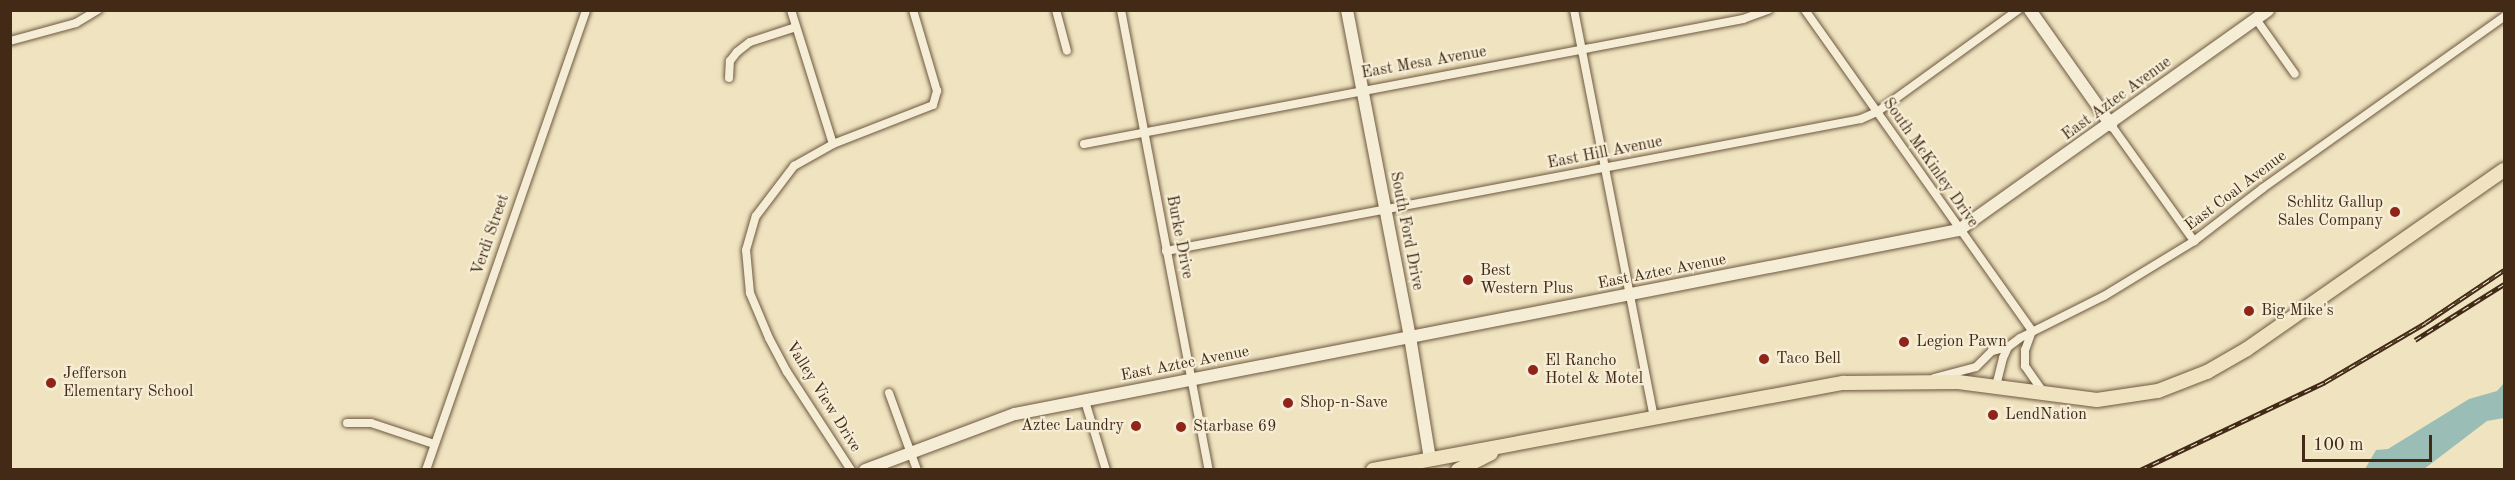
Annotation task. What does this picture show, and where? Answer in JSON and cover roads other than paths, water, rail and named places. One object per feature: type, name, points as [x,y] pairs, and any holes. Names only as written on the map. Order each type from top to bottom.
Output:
[{"type":"main road","name":"South Ford Drive","points":[[1347,10],[1410,337],[1431,464]]},
{"type":"main road","points":[[2030,10],[2111,125]]},
{"type":"main road","name":"East Aztec Avenue","points":[[865,470],[1015,414],[1959,230],[2111,125],[2268,10]]},
{"type":"main road","points":[[1373,470],[1431,464],[1538,438],[1808,387],[1924,380],[1996,386],[2046,396],[2132,398],[2207,372],[2332,294],[2505,170]]},
{"type":"main road","points":[[1458,470],[1493,452],[1538,438]]},
{"type":"street","points":[[10,41],[76,23],[98,10]]},
{"type":"street","name":"Verdi Street","points":[[426,470],[586,10]]},
{"type":"street","points":[[791,10],[833,144]]},
{"type":"street","name":"Valley View Drive","points":[[851,470],[787,372],[760,317],[746,271],[750,232],[768,196],[794,166],[833,144],[933,105],[937,91],[913,10]]},
{"type":"street","points":[[1056,10],[1067,51]]},
{"type":"street","name":"Burke Drive","points":[[1121,10],[1209,470]]},
{"type":"street","points":[[1574,10],[1603,168],[1654,416]]},
{"type":"street","name":"East Mesa Avenue","points":[[1084,144],[1362,89],[1743,20],[1768,10]]},
{"type":"street","name":"South McKinley Drive","points":[[1805,10],[2032,332]]},
{"type":"street","name":"East Hill Avenue","points":[[1166,251],[1862,119],[1877,112],[2018,10]]},
{"type":"street","name":"East Coal Avenue","points":[[1924,380],[1976,367],[1992,351],[2008,346],[2104,296],[2194,241],[2262,188],[2505,17]]},
{"type":"street","points":[[2256,19],[2295,74]]},
{"type":"street","points":[[729,78],[730,61],[736,52],[750,42],[796,27]]},
{"type":"street","points":[[2111,125],[2194,241]]},
{"type":"street","points":[[2032,332],[2025,350],[2025,366],[2046,396]]},
{"type":"street","points":[[1996,386],[2008,346]]},
{"type":"street","points":[[889,393],[917,470]]},
{"type":"street","points":[[1085,401],[1106,470]]},
{"type":"street","points":[[347,423],[371,423],[434,444]]},
{"type":"water","points":[[2504,383],[2504,418],[2487,421],[2424,469],[2365,469],[2376,450],[2388,449],[2469,399],[2497,391]]},
{"type":"railway","points":[[2140,470],[2325,382],[2425,323],[2504,270]]},
{"type":"railway","points":[[2415,340],[2504,284]]},
{"type":"place","name":"Schlitz Gallup Sales Company","points":[[2395,212]]},
{"type":"place","name":"Best Western Plus","points":[[1468,280]]},
{"type":"place","name":"Big Mike's","points":[[2249,311]]},
{"type":"place","name":"Legion Pawn","points":[[1904,342]]},
{"type":"place","name":"Taco Bell","points":[[1764,359]]},
{"type":"place","name":"El Rancho Hotel & Motel","points":[[1533,370]]},
{"type":"place","name":"Jefferson Elementary School","points":[[51,383]]},
{"type":"place","name":"Shop-n-Save","points":[[1288,403]]},
{"type":"place","name":"LendNation","points":[[1993,415]]},
{"type":"place","name":"Aztec Laundry","points":[[1136,426]]},
{"type":"place","name":"Starbase 69","points":[[1181,427]]}]
